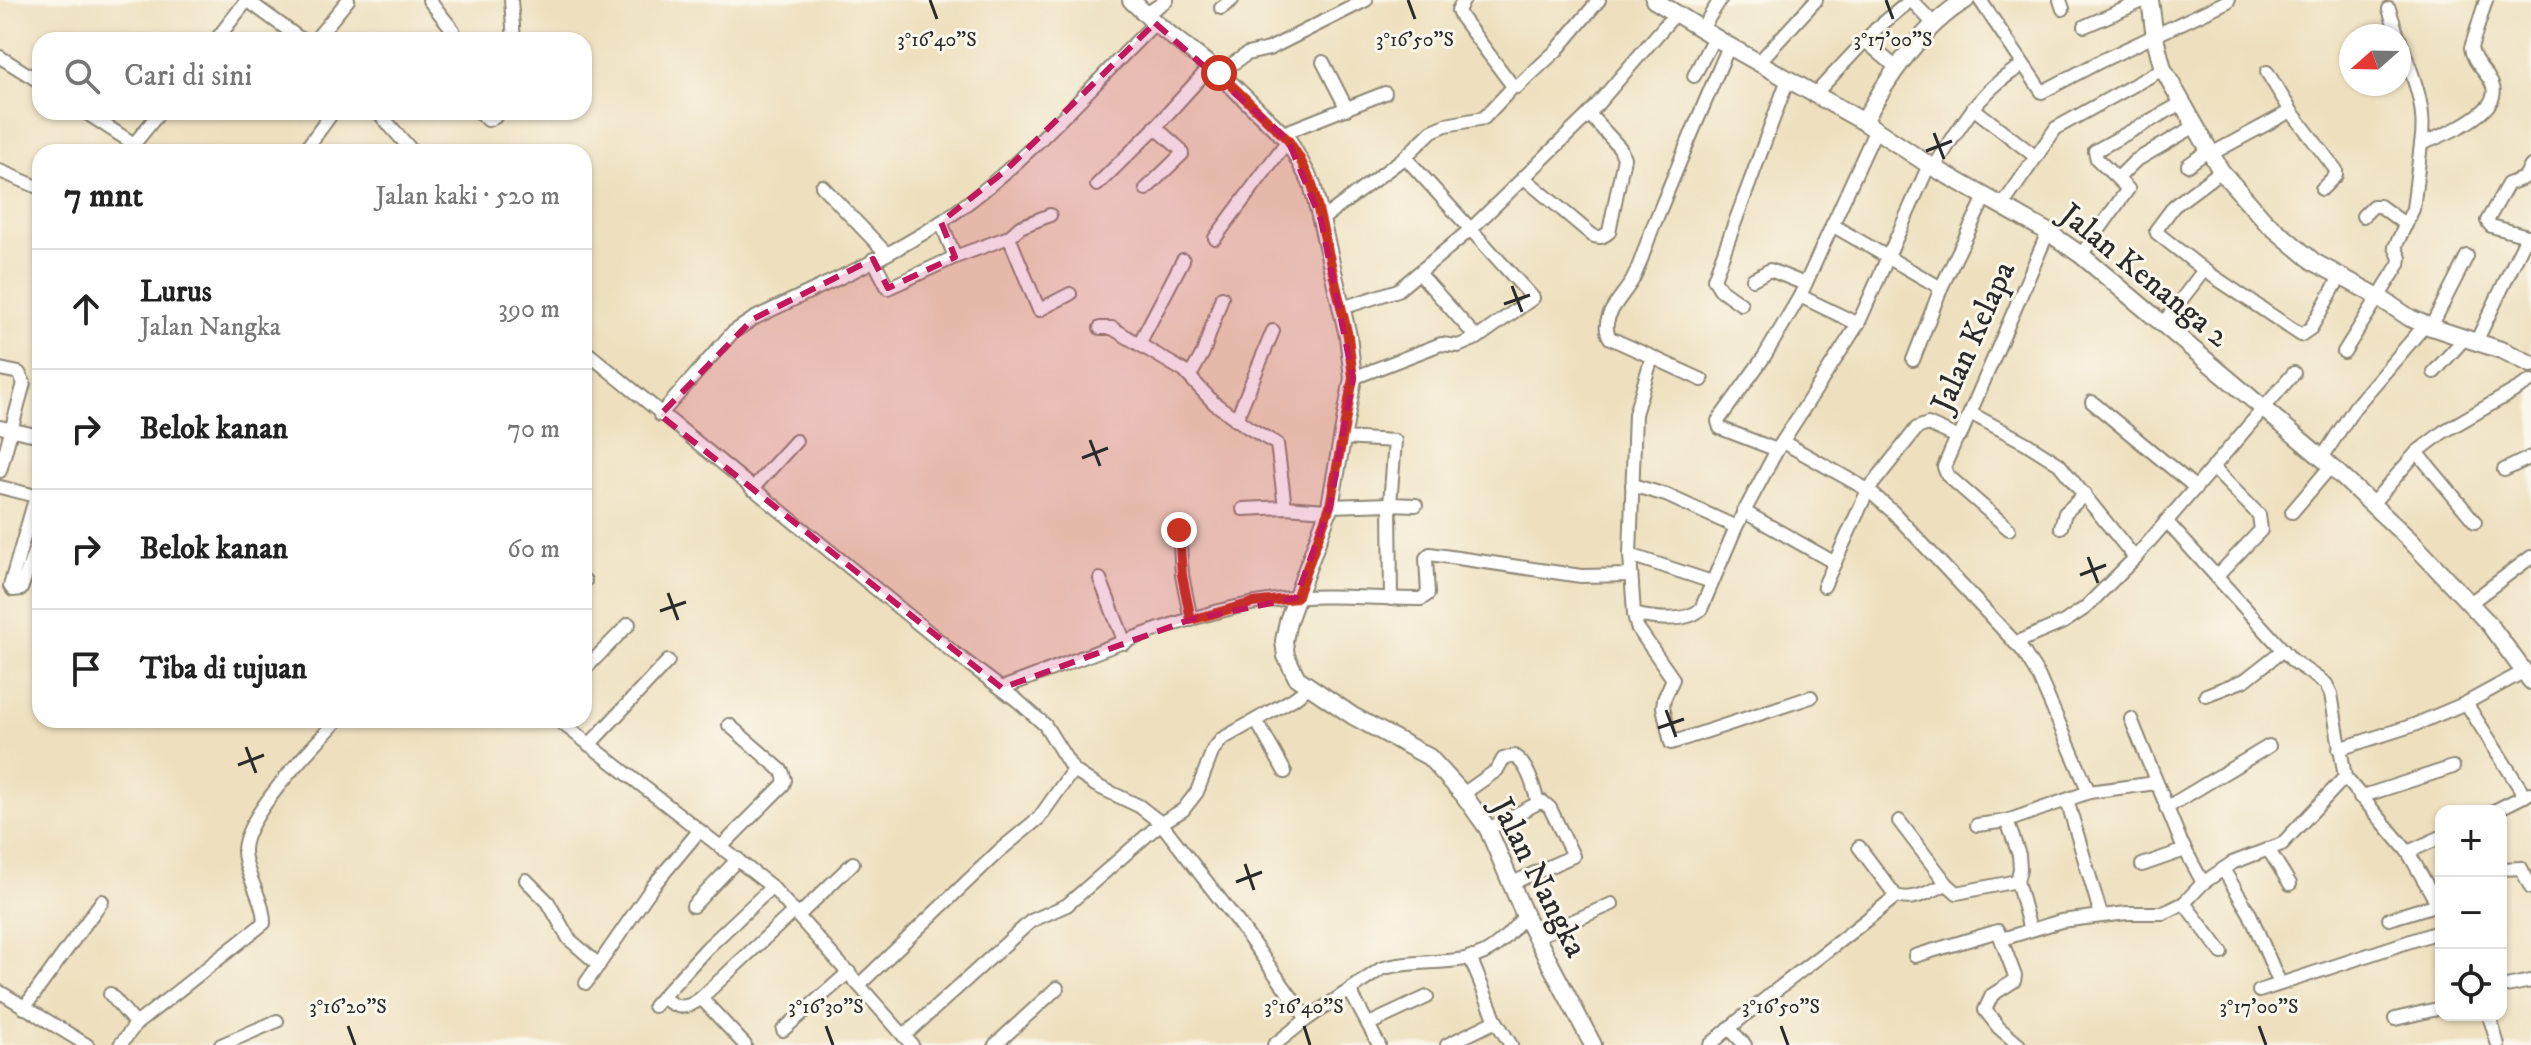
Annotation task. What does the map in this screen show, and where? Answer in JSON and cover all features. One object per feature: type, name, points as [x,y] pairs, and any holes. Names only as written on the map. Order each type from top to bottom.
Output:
[{"type":"street","points":[[222,32],[247,0],[262,4],[293,32]]},
{"type":"street","points":[[322,32],[348,0]]},
{"type":"street","points":[[429,0],[454,32]]},
{"type":"street","points":[[511,0],[513,32]]},
{"type":"street","name":"Jalan Nangka","points":[[1131,0],[1214,70],[1285,137],[1312,184],[1342,308],[1353,378],[1329,508],[1296,598],[1284,641],[1286,656],[1297,678],[1402,744],[1420,751],[1463,794],[1488,829],[1525,916],[1593,1045]]},
{"type":"street","points":[[660,415],[732,333],[753,319],[941,222],[1006,170],[1167,0]]},
{"type":"street","points":[[1221,8],[1232,0]]},
{"type":"street","points":[[1097,185],[1214,70],[1247,54],[1269,49],[1366,0]]},
{"type":"street","points":[[1464,0],[1459,13],[1514,86]]},
{"type":"street","points":[[1321,220],[1405,157],[1432,131],[1446,125],[1484,118],[1514,86],[1529,77],[1557,50],[1599,0]]},
{"type":"street","name":"Jalan Kenanga 2","points":[[1654,0],[2048,232],[2081,255],[2372,504],[2470,603],[2528,676]]},
{"type":"street","points":[[1702,380],[1610,338],[1607,328],[1622,292],[1633,279],[1649,236],[1714,37],[1720,0]]},
{"type":"street","points":[[1759,62],[1816,0]]},
{"type":"street","points":[[1815,94],[1865,41],[1911,0],[1934,24]]},
{"type":"street","points":[[1966,0],[1934,24],[1876,99],[1870,126],[1832,225],[1802,290],[1764,357],[1718,421],[1720,428],[1780,446],[1868,490],[1893,512],[2015,643],[2039,677],[2089,792]]},
{"type":"street","points":[[1980,0],[2042,92],[2228,1]]},
{"type":"street","points":[[2085,26],[2147,0],[2163,69],[2221,171],[2266,222],[2314,262],[2428,326],[2531,364]]},
{"type":"street","points":[[2421,144],[2472,119],[2485,109],[2494,96],[2493,85],[2474,58],[2471,48],[2486,0]]},
{"type":"street","points":[[2389,9],[2394,24]]},
{"type":"street","points":[[1342,308],[1398,290],[1471,229],[1589,114],[1675,14]]},
{"type":"street","points":[[1694,76],[1714,37]]},
{"type":"street","points":[[1865,41],[1898,69]]},
{"type":"street","points":[[0,57],[32,77]]},
{"type":"street","points":[[1323,62],[1347,109]]},
{"type":"street","points":[[1634,614],[1668,618],[1694,615],[1701,609],[1743,511],[1780,446],[1858,324],[1886,257],[1932,166],[1994,84],[2023,65]]},
{"type":"street","points":[[2002,206],[2060,124],[2163,69]]},
{"type":"street","points":[[2267,72],[2291,111],[2336,170],[2336,175],[2322,189]]},
{"type":"street","points":[[2344,352],[2399,264],[2396,245],[2413,209],[2423,118],[2411,74]]},
{"type":"street","points":[[1741,304],[1715,284],[1717,266],[1788,79]]},
{"type":"street","points":[[1215,238],[1285,137],[1385,93]]},
{"type":"street","points":[[2081,255],[2127,192],[2126,185],[2097,159],[2095,151],[2182,103]]},
{"type":"street","points":[[1973,108],[2036,157]]},
{"type":"street","points":[[2188,165],[2291,111]]},
{"type":"street","points":[[1523,177],[1592,235],[1600,237],[1609,232],[1624,158],[1620,148],[1589,114]]},
{"type":"street","points":[[95,120],[127,144]]},
{"type":"street","points":[[135,144],[154,120]]},
{"type":"street","points":[[309,144],[327,120]]},
{"type":"street","points":[[386,120],[402,144]]},
{"type":"street","points":[[2118,178],[2135,161],[2195,126]]},
{"type":"street","points":[[1146,189],[1182,154],[1155,127]]},
{"type":"street","points":[[1353,378],[1441,344],[1458,346],[1477,338],[1533,298],[1405,157]]},
{"type":"street","points":[[2434,372],[2470,340],[2529,237],[2491,226],[2487,221],[2508,184],[2524,178],[2531,166]]},
{"type":"street","points":[[0,171],[32,185]]},
{"type":"street","points":[[2221,171],[2174,206],[2156,230],[2204,270],[2301,335],[2311,328],[2340,277]]},
{"type":"street","points":[[822,186],[880,256],[888,288],[955,257],[1009,237],[1020,227],[1050,215]]},
{"type":"street","points":[[1913,360],[1941,288],[1986,195]]},
{"type":"street","points":[[2363,216],[2373,206],[2380,206],[2406,225]]},
{"type":"street","points":[[941,222],[955,257]]},
{"type":"street","points":[[1832,225],[1941,288]]},
{"type":"street","name":"Jalan Kelapa","points":[[1868,490],[1921,425],[1935,426],[1957,437],[1965,425],[2048,232]]},
{"type":"street","points":[[1009,237],[1039,310],[1070,294]]},
{"type":"street","points":[[2292,512],[2326,462],[2355,407],[2428,326],[2467,256]]},
{"type":"street","points":[[1139,344],[1183,260]]},
{"type":"street","points":[[1753,279],[1770,270],[1858,324]]},
{"type":"street","points":[[2162,325],[2204,270]]},
{"type":"street","points":[[1419,273],[1477,338]]},
{"type":"street","points":[[1190,376],[1203,353],[1222,297]]},
{"type":"street","points":[[1100,328],[1112,328],[1190,376],[1214,403],[1277,444],[1285,507]]},
{"type":"street","points":[[1236,420],[1273,331]]},
{"type":"street","points":[[592,357],[953,652],[1002,688],[1045,725],[1073,770],[1097,786],[1139,806],[1161,823],[1240,925],[1307,1019]]},
{"type":"street","points":[[1652,357],[1635,414],[1630,555],[1637,627],[1673,679],[1663,707],[1671,743],[1811,697]]},
{"type":"street","points":[[0,369],[19,373],[24,378],[6,428],[0,471]]},
{"type":"street","points":[[2015,643],[2064,622],[2085,608],[2135,558],[2294,373]]},
{"type":"street","points":[[2372,504],[2417,452],[2443,432],[2531,381]]},
{"type":"street","points":[[2092,402],[2196,488]]},
{"type":"street","points":[[1970,413],[2052,459],[2085,494],[2135,558]]},
{"type":"street","points":[[6,428],[32,434]]},
{"type":"street","points":[[1957,437],[1944,467],[1947,475],[2009,529]]},
{"type":"street","points":[[1342,438],[1395,441],[1390,504],[1391,599]]},
{"type":"street","points":[[752,489],[796,441]]},
{"type":"street","points":[[2417,452],[2475,522]]},
{"type":"street","points":[[2504,470],[2531,457]]},
{"type":"street","points":[[2213,468],[2259,515],[2262,525],[2261,530],[2218,575]]},
{"type":"street","points":[[1632,485],[1666,495],[1736,527]]},
{"type":"street","points":[[0,487],[32,495]]},
{"type":"street","points":[[1824,586],[1868,490]]},
{"type":"street","points":[[2061,527],[2065,513],[2085,494]]},
{"type":"street","points":[[1243,509],[1416,505]]},
{"type":"street","points":[[1743,511],[1835,563]]},
{"type":"street","points":[[32,515],[10,586],[13,590],[21,589],[32,558]]},
{"type":"street","points":[[2166,521],[2297,665],[2326,684],[2331,694],[2345,777],[2408,852],[2435,900]]},
{"type":"street","points":[[1179,530],[1182,575],[1191,620]]},
{"type":"street","points":[[1002,688],[1191,620],[1252,603],[1296,598],[1421,599],[1427,596],[1426,558],[1430,554],[1581,576],[1631,575]]},
{"type":"street","points":[[1630,555],[1712,582]]},
{"type":"street","points":[[2470,603],[2531,557]]},
{"type":"street","points":[[1100,579],[1125,643]]},
{"type":"street","points":[[592,662],[629,624]]},
{"type":"street","points":[[2206,695],[2245,680],[2283,650]]},
{"type":"street","points":[[589,745],[668,661]]},
{"type":"street","points":[[2339,749],[2414,725],[2528,676]]},
{"type":"street","points":[[568,728],[772,887],[908,1041],[1031,921],[1067,905],[1161,823],[1191,802],[1217,744],[1309,687]]},
{"type":"street","points":[[2466,703],[2528,794],[2506,805]]},
{"type":"street","points":[[2131,719],[2166,808],[2203,883]]},
{"type":"street","points":[[1256,720],[1285,772]]},
{"type":"street","points":[[721,847],[785,780],[782,771],[729,725]]},
{"type":"street","points":[[120,1045],[136,1024],[264,923],[244,852],[246,839],[259,814],[294,768],[331,728]]},
{"type":"street","points":[[2166,808],[2269,746]]},
{"type":"street","points":[[1463,794],[1497,770],[1503,759],[1514,756],[1520,760],[1530,779],[1538,803]]},
{"type":"street","points":[[2360,797],[2453,767]]},
{"type":"street","points":[[860,984],[999,851],[1039,818],[1073,770]]},
{"type":"street","points":[[2002,939],[2061,921],[2101,915],[2163,913],[2184,903],[2203,883],[2239,859],[2288,839],[2345,777]]},
{"type":"street","points":[[1977,825],[2007,821],[2089,792],[2156,783]]},
{"type":"street","points":[[2067,800],[2101,915]]},
{"type":"street","points":[[1488,829],[1543,802],[1550,808],[1573,856],[1510,884]]},
{"type":"street","points":[[1899,821],[1947,884],[1960,894],[2017,881]]},
{"type":"street","points":[[2007,821],[2019,855],[2017,881],[2030,930]]},
{"type":"street","points":[[586,983],[653,886],[699,831]]},
{"type":"street","points":[[2408,852],[2435,840]]},
{"type":"street","points":[[1859,847],[1896,896]]},
{"type":"street","points":[[2268,849],[2290,884]]},
{"type":"street","points":[[2142,865],[2185,850]]},
{"type":"street","points":[[693,906],[738,859]]},
{"type":"street","points":[[772,887],[707,948],[658,1002],[680,1008],[691,1006],[853,863]]},
{"type":"street","points":[[2507,869],[2521,868],[2531,888]]},
{"type":"street","points":[[2223,869],[2250,914],[2280,984]]},
{"type":"street","points":[[526,880],[548,902],[569,939],[599,965]]},
{"type":"street","points":[[1710,1045],[1772,991],[1896,896],[1914,898],[1947,884]]},
{"type":"street","points":[[24,1008],[102,901]]},
{"type":"street","points":[[2184,903],[2222,953]]},
{"type":"street","points":[[1536,937],[1612,904]]},
{"type":"street","points":[[2389,919],[2435,908]]},
{"type":"street","points":[[1274,1045],[1381,969],[1486,953],[1525,916]]},
{"type":"street","points":[[1915,956],[1999,932],[2015,976],[2014,981],[1992,995],[1985,1010],[1999,1028],[2019,1045]]},
{"type":"street","points":[[2259,991],[2435,933]]},
{"type":"street","points":[[1470,957],[1496,1021],[1511,1045]]},
{"type":"street","points":[[783,1030],[849,972]]},
{"type":"street","points":[[2507,986],[2531,981]]},
{"type":"street","points":[[995,1045],[1057,988]]},
{"type":"street","points":[[1350,991],[1377,1041],[1363,1045]]},
{"type":"street","points":[[0,992],[87,1045]]},
{"type":"street","points":[[110,994],[136,1024]]},
{"type":"street","points":[[1369,1024],[1427,997]]},
{"type":"street","points":[[701,998],[745,1045]]},
{"type":"street","points":[[2395,1019],[2435,1009]]},
{"type":"street","points":[[221,1045],[277,1021]]},
{"type":"street","points":[[1447,1045],[1496,1021]]},
{"type":"street","points":[[2491,1021],[2498,1045]]},
{"type":"street","points":[[1729,1028],[1745,1045]]},
{"type":"highlighted area","points":[[1155,23],[1288,140],[1321,220],[1353,378],[1330,506],[1296,598],[1189,620],[1002,688],[660,415],[753,319],[873,259],[888,288],[955,257],[941,222],[1006,170]]},
{"type":"route","points":[[1179,530],[1182,575],[1191,620],[1252,603],[1296,598],[1330,506],[1353,378],[1348,336],[1312,184],[1288,140],[1219,73]]}]
